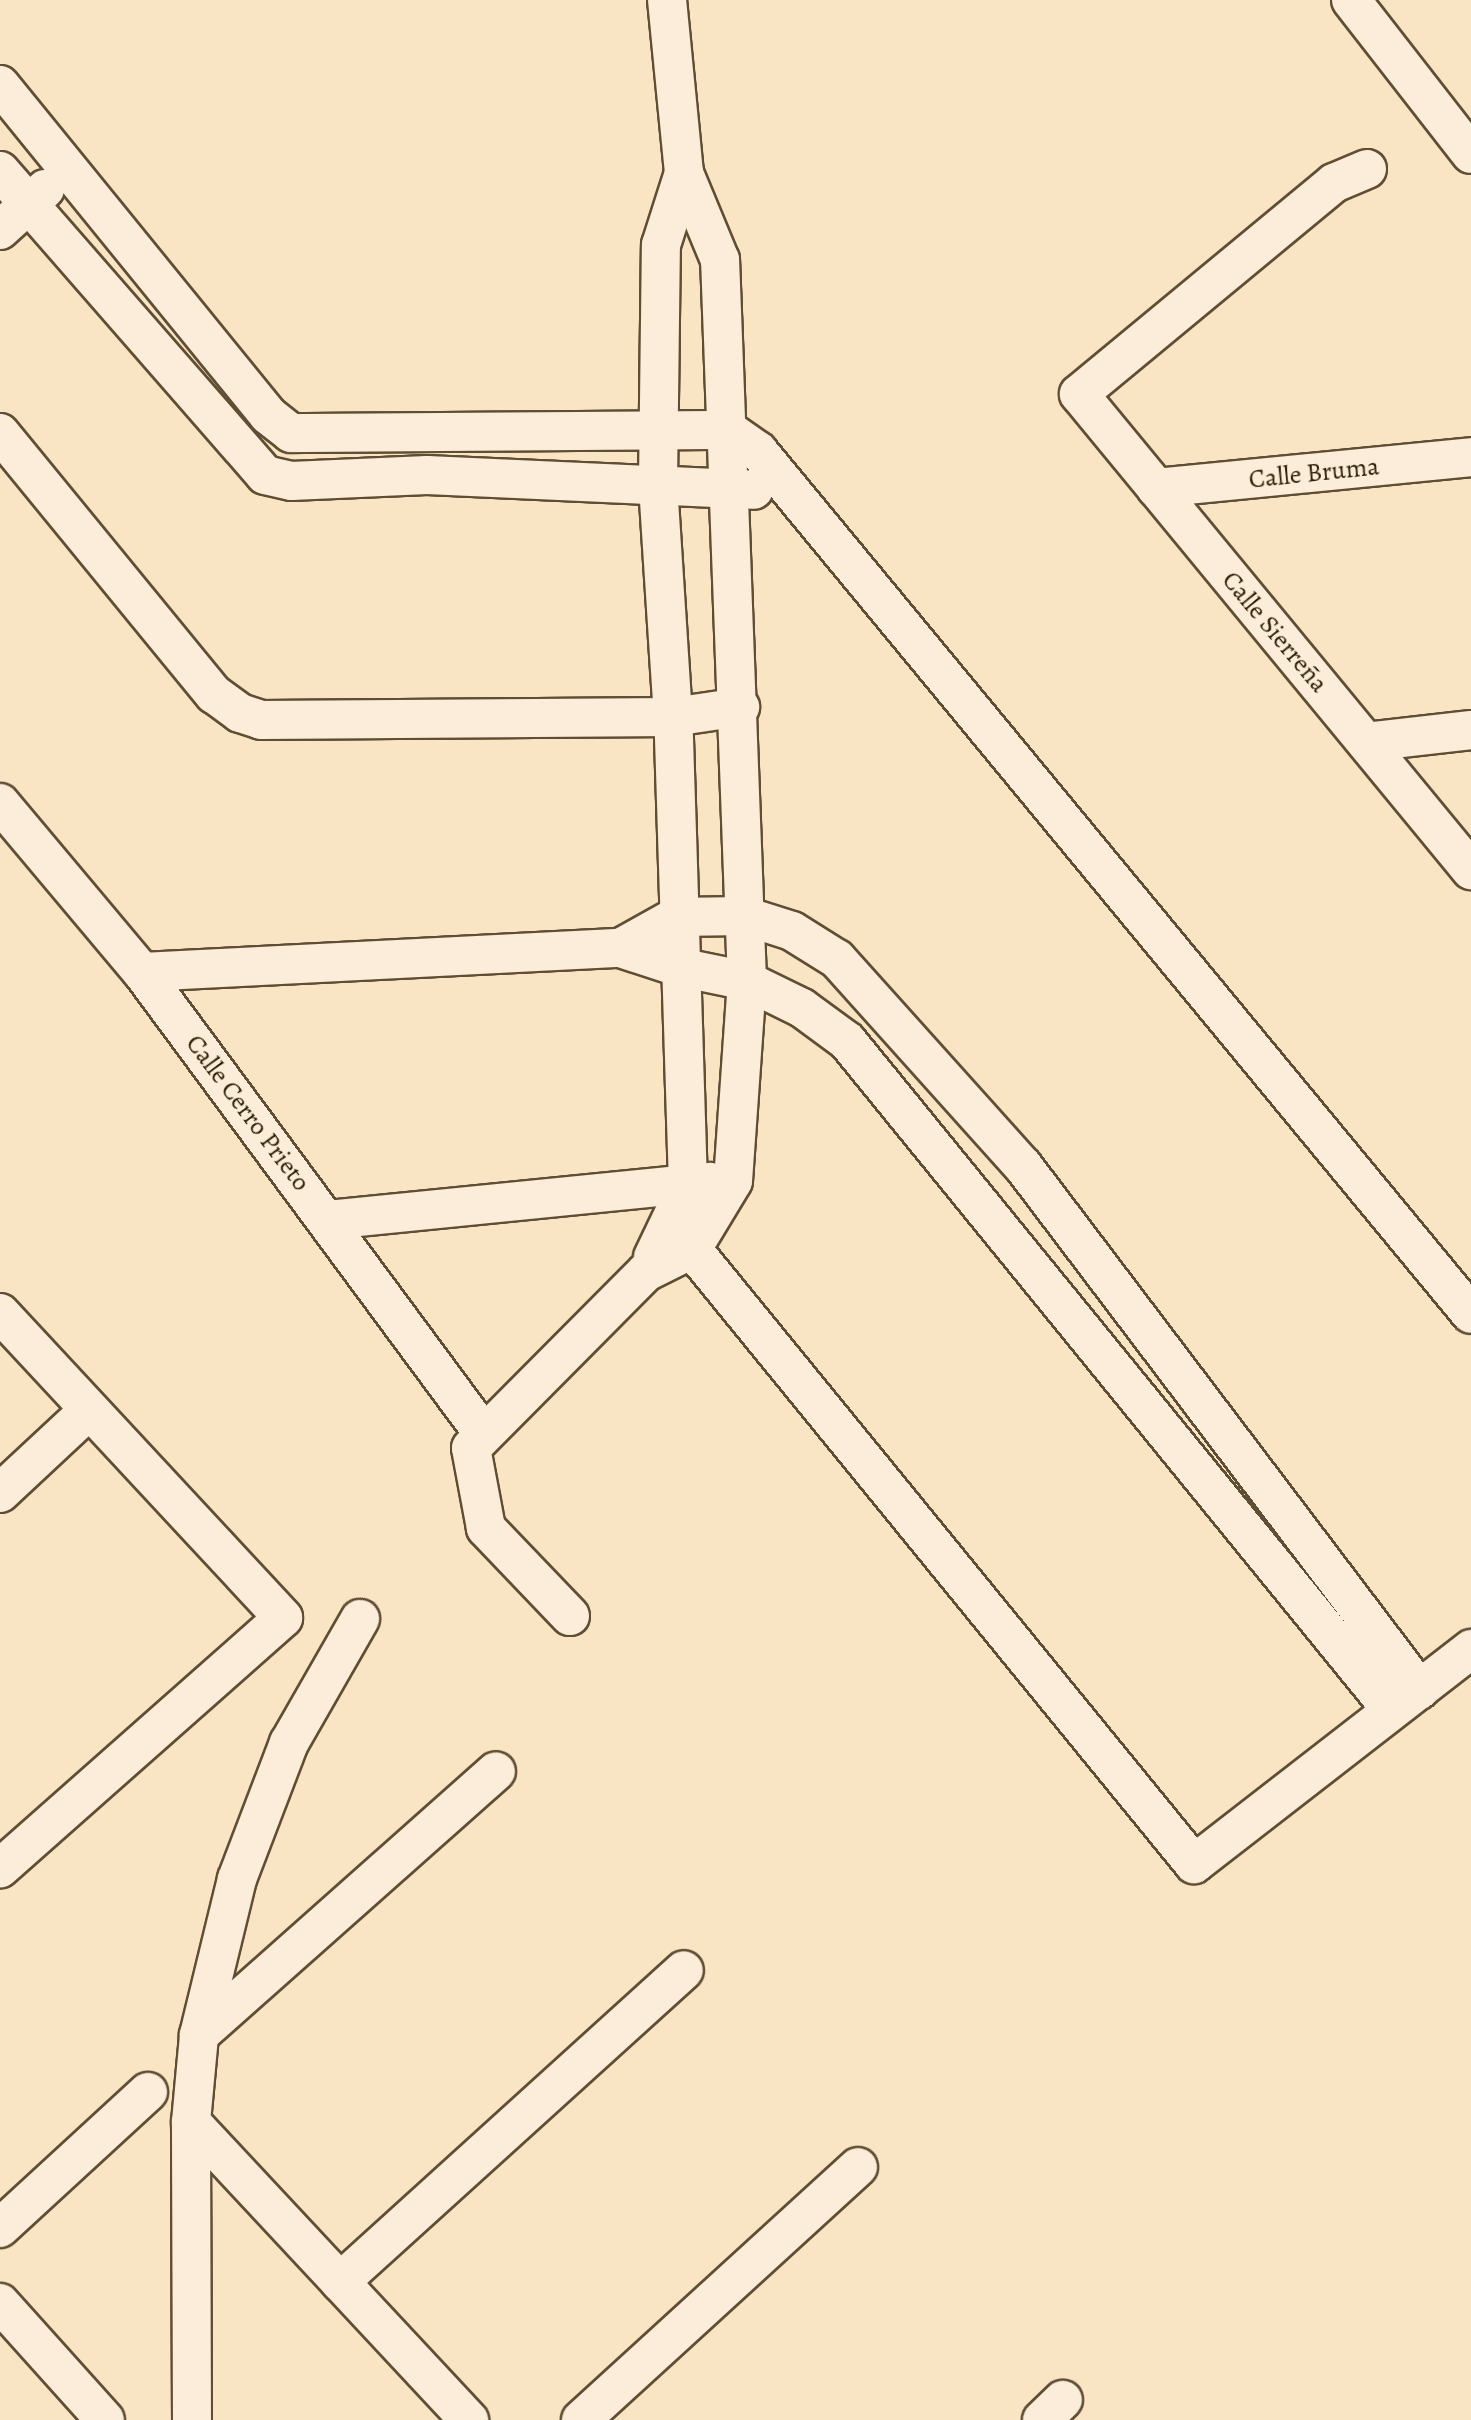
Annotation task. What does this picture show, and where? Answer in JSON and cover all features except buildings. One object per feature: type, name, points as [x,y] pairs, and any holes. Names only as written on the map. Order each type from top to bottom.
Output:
[{"type":"street","points":[[570,1616],[486,1528],[471,1448],[483,1433],[678,1242],[733,1181],[747,981],[740,707],[720,260],[684,173],[667,0]]},
{"type":"street","points":[[1351,0],[1471,154]]},
{"type":"street","points":[[0,85],[268,415],[291,433],[728,430],[758,451],[1471,1314]]},
{"type":"street","points":[[14,218],[68,168]]},
{"type":"street","name":"Calle Sierreña","points":[[1367,169],[1334,183],[1079,394],[1471,870]]},
{"type":"street","points":[[0,171],[14,218],[265,475],[290,481],[427,475],[658,483],[729,491],[787,488]]},
{"type":"street","points":[[684,173],[662,245],[658,483],[673,717],[676,917],[688,1184],[678,1242],[1194,1864],[1471,1649]]},
{"type":"street","points":[[0,433],[214,694],[240,713],[261,720],[673,717],[740,707]]},
{"type":"street","name":"Calle Bruma","points":[[1156,488],[1471,457]]},
{"type":"street","points":[[1366,742],[1471,730]]},
{"type":"street","name":"Calle Cerro Prieto","points":[[0,803],[142,972],[483,1433]]},
{"type":"street","points":[[620,948],[676,917],[745,916],[792,932],[837,959],[1023,1166],[1405,1700]]},
{"type":"street","points":[[142,972],[620,948],[678,967],[747,981],[802,1008],[847,1041],[1405,1700]]},
{"type":"street","points":[[328,1220],[733,1181]]},
{"type":"street","points":[[0,1313],[88,1412],[283,1618],[0,1868]]},
{"type":"street","points":[[0,1493],[88,1412]]},
{"type":"street","points":[[192,2420],[191,2122],[199,2035],[237,1879],[279,1768],[360,1619]]},
{"type":"street","points":[[199,2035],[496,1771]]},
{"type":"street","points":[[340,2282],[684,1970]]},
{"type":"street","points":[[0,2228],[148,2092]]},
{"type":"street","points":[[191,2122],[469,2420]]},
{"type":"street","points":[[581,2420],[858,2166]]},
{"type":"street","points":[[0,2303],[104,2420]]}]
